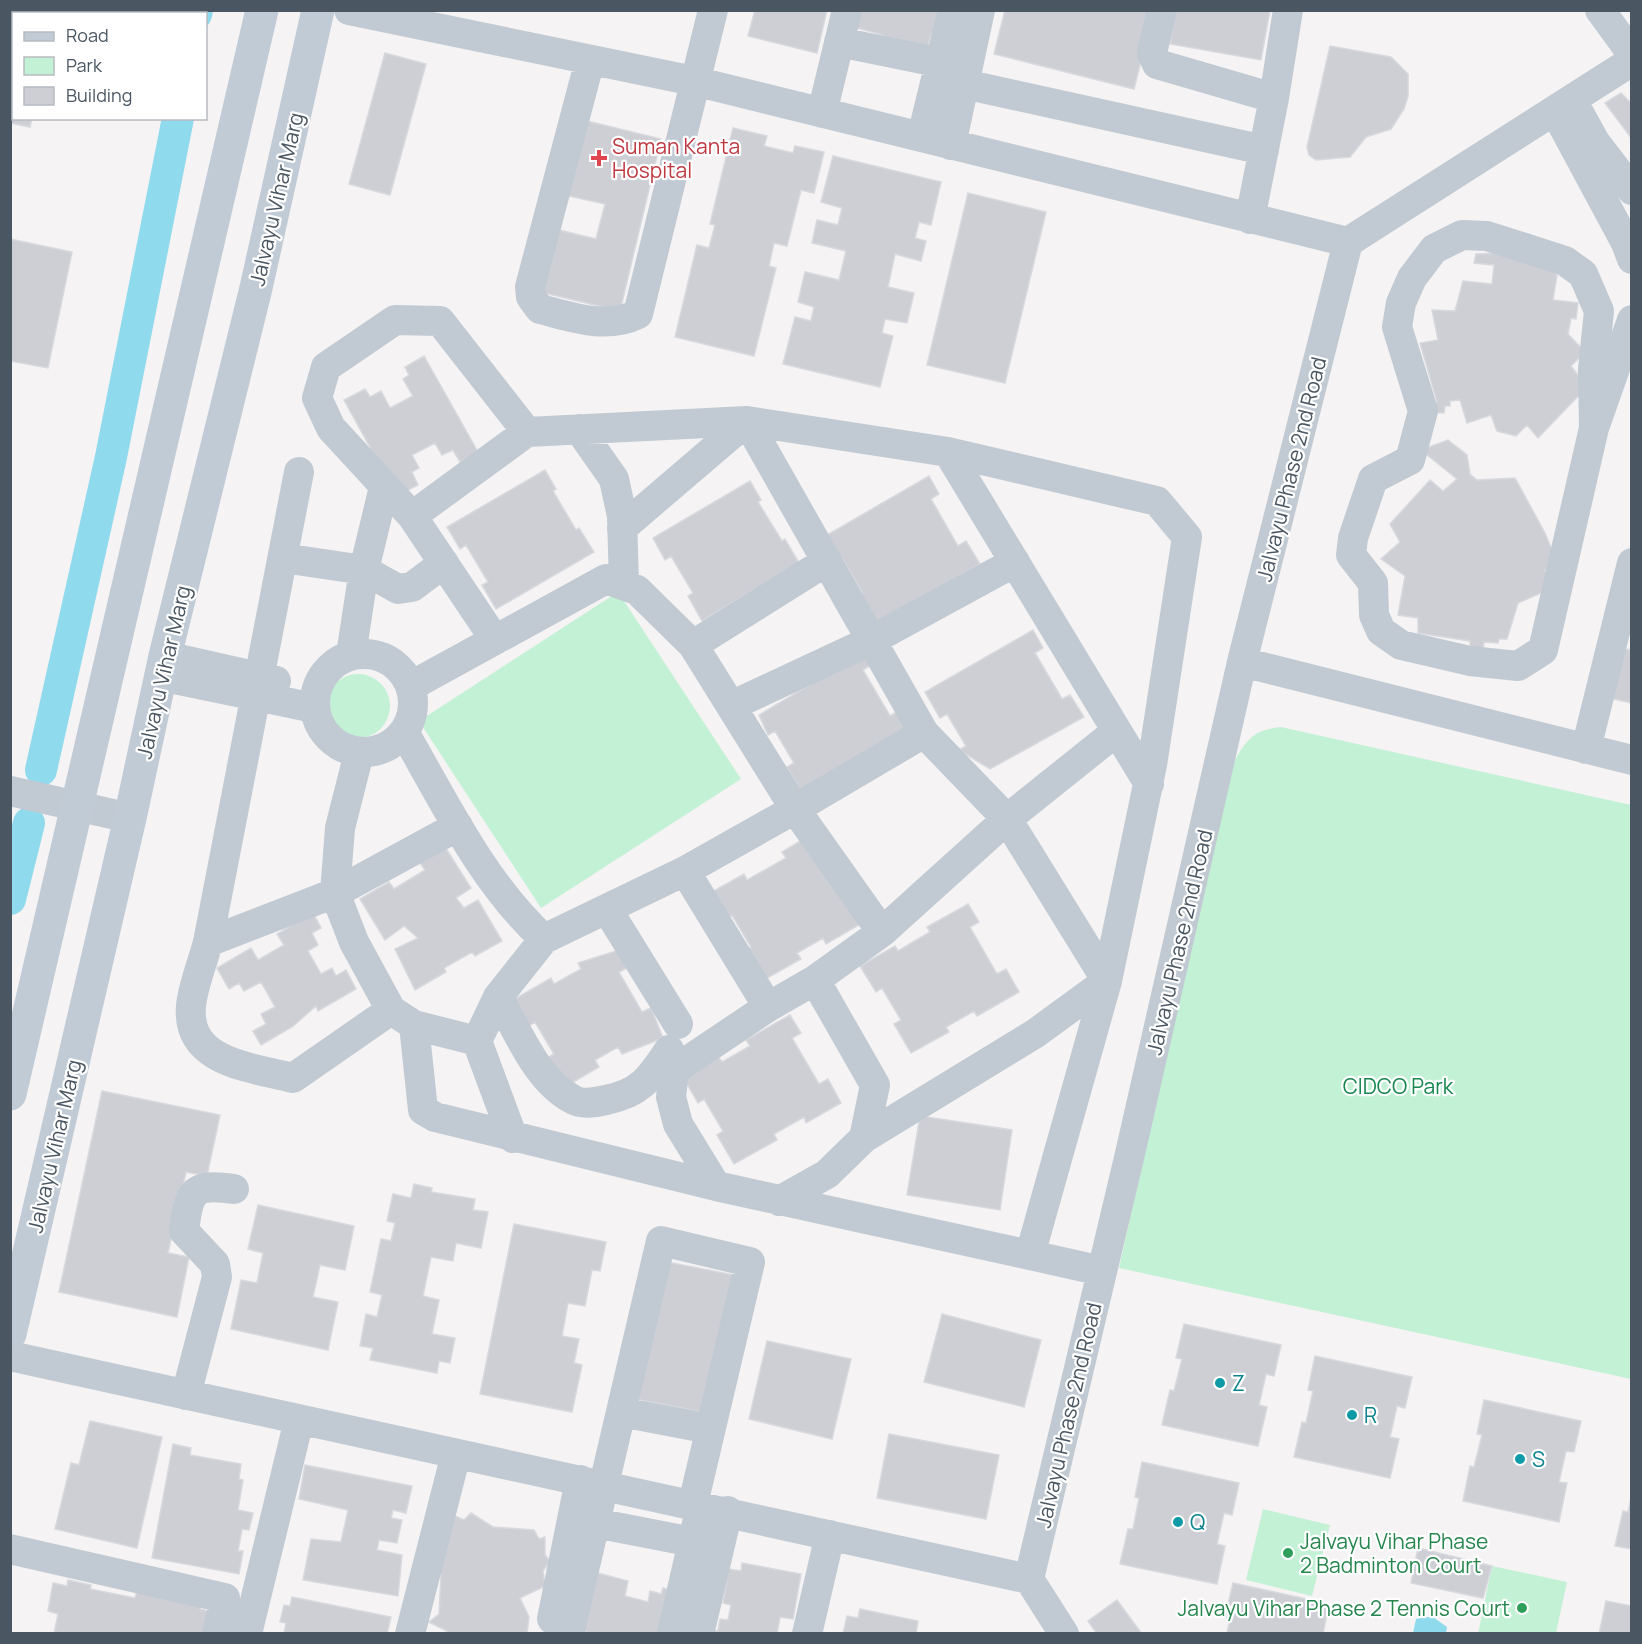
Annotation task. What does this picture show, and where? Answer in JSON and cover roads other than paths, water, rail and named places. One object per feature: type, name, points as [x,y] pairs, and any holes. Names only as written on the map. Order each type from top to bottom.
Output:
[{"type":"main road","points":[[10,1094],[66,804],[262,10]]},
{"type":"main road","name":"Jalvayu Vihar Marg","points":[[10,1334],[163,666],[256,288],[318,10]]},
{"type":"street","points":[[349,10],[694,81],[1348,242],[1632,61]]},
{"type":"street","points":[[590,60],[530,287],[531,297],[540,309],[586,321],[622,322],[638,314],[713,10]]},
{"type":"street","points":[[822,113],[847,10]]},
{"type":"street","points":[[922,136],[942,63],[953,10]]},
{"type":"street","points":[[951,145],[980,10]]},
{"type":"street","points":[[1162,10],[1152,53],[1157,64],[1274,98]]},
{"type":"street","points":[[1250,219],[1274,98],[1288,10]]},
{"type":"street","points":[[1600,10],[1632,54]]},
{"type":"street","points":[[839,42],[942,63]]},
{"type":"street","points":[[964,84],[1264,150]]},
{"type":"street","points":[[1563,106],[1595,142],[1632,190]]},
{"type":"street","points":[[1563,106],[1632,259]]},
{"type":"street","points":[[1594,428],[1593,369],[1599,311],[1583,274],[1565,261],[1487,236],[1462,235],[1434,249],[1412,278],[1401,303],[1397,327],[1423,411],[1415,448],[1410,460],[1373,479],[1353,538],[1351,555],[1373,584],[1374,615],[1381,631],[1401,645],[1470,661],[1518,666],[1543,650],[1594,428],[1632,320]]},
{"type":"street","name":"Jalvayu Phase 2nd Road","points":[[1029,1579],[1242,662],[1348,242]]},
{"type":"street","points":[[495,640],[412,516],[331,428],[318,398],[326,367],[395,320],[441,321],[527,432]]},
{"type":"street","points":[[622,528],[747,421]]},
{"type":"street","points":[[747,421],[924,733],[1007,819],[1107,981]]},
{"type":"street","points":[[412,516],[527,432],[747,421],[948,452],[1157,501],[1187,537],[1149,784],[1107,981],[1030,1255]]},
{"type":"street","points":[[579,429],[614,478],[622,528],[624,584]]},
{"type":"street","points":[[948,452],[1149,784]]},
{"type":"street","points":[[299,472],[208,942],[191,1006],[194,1035],[215,1057],[293,1078],[403,1018],[477,1041]]},
{"type":"street","points":[[351,655],[364,570],[384,487]]},
{"type":"street","points":[[282,558],[364,570],[399,589],[412,587],[444,563]]},
{"type":"street","points":[[693,645],[827,561]]},
{"type":"street","points":[[732,705],[870,641],[1015,562]]},
{"type":"street","points":[[1586,749],[1632,563]]},
{"type":"street","points":[[411,686],[606,579],[637,590],[693,645],[795,809],[882,932]]},
{"type":"street","points":[[351,655],[380,656],[393,663],[411,686],[413,710],[404,732],[392,744],[377,751],[359,753],[343,748],[328,738],[318,724],[314,699],[328,668],[351,655]]},
{"type":"street","points":[[1242,662],[1632,760]]},
{"type":"street","points":[[163,666],[314,699]]},
{"type":"street","points":[[716,1186],[678,1124],[671,1097],[674,1070],[768,1007],[815,980],[882,932],[1007,819],[1117,730]]},
{"type":"street","points":[[404,732],[458,826],[520,918],[544,939]]},
{"type":"street","points":[[513,1138],[477,1041],[498,997],[544,939],[685,871],[924,733]]},
{"type":"street","points":[[359,753],[340,828],[335,892],[354,942],[403,1018],[423,1110],[435,1117],[513,1138],[778,1201],[1102,1271]]},
{"type":"street","points":[[13,792],[130,818]]},
{"type":"street","points":[[208,942],[335,892],[458,826]]},
{"type":"street","points":[[685,871],[768,1007]]},
{"type":"street","points":[[498,997],[536,1063],[553,1084],[576,1101],[596,1102],[620,1098],[644,1086],[674,1037],[607,909]]},
{"type":"street","points":[[815,980],[875,1085],[864,1138]]},
{"type":"street","points":[[778,1201],[827,1174],[864,1138],[1036,1033],[1107,981]]},
{"type":"street","points":[[186,1395],[218,1277],[214,1264],[184,1231],[188,1201],[198,1190],[209,1185],[234,1189]]},
{"type":"street","points":[[549,1634],[592,1482],[621,1412],[661,1241],[750,1262],[710,1429],[699,1634]]},
{"type":"street","points":[[10,1356],[1029,1579],[1064,1634]]},
{"type":"street","points":[[621,1412],[710,1429]]},
{"type":"street","points":[[247,1634],[299,1420]]},
{"type":"street","points":[[410,1634],[456,1454]]},
{"type":"street","points":[[569,1634],[595,1522],[592,1482]]},
{"type":"street","points":[[672,1634],[693,1542],[707,1507]]},
{"type":"street","points":[[595,1522],[693,1542]]},
{"type":"street","points":[[807,1634],[830,1535]]},
{"type":"street","points":[[10,1549],[225,1599],[217,1634]]},
{"type":"water","points":[[1433,1617],[1447,1627],[1446,1633],[1413,1633],[1416,1619]]},
{"type":"waterway","points":[[41,770],[111,457],[178,120]]},
{"type":"waterway","points":[[29,823],[41,770]]},
{"type":"waterway","points":[[10,899],[29,823]]},
{"type":"place","name":"Suman Kanta Hospital","points":[[599,158]]},
{"type":"place","name":"Z","points":[[1220,1383]]},
{"type":"place","name":"R","points":[[1352,1415]]},
{"type":"place","name":"S","points":[[1520,1459]]},
{"type":"place","name":"Q","points":[[1178,1522]]},
{"type":"place","name":"Jalvayu Vihar Phase 2 Badminton Court","points":[[1288,1553]]},
{"type":"place","name":"Jalvayu Vihar Phase 2 Tennis Court","points":[[1522,1608]]},
{"type":"park label","name":"CIDCO Park","points":[[1398,1086]]}]
